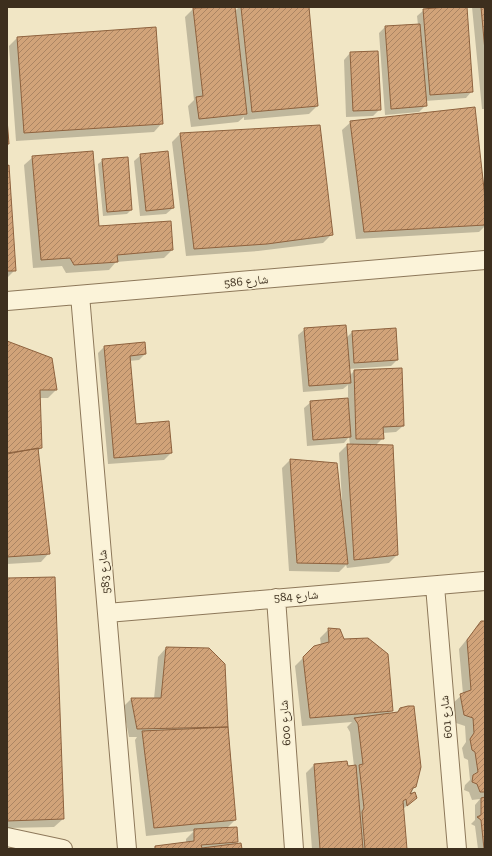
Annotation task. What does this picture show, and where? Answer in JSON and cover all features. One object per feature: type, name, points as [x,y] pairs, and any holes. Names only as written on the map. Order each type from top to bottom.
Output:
[{"type":"street","name":"شارع 586","points":[[7,300],[485,260]]},
{"type":"street","name":"شارع 583","points":[[80,295],[127,849]]},
{"type":"street","name":"شارع 584","points":[[107,613],[485,581]]},
{"type":"street","name":"شارع 601","points":[[435,586],[457,849]]},
{"type":"street","name":"شارع 600","points":[[276,598],[294,849]]},
{"type":"street","points":[[7,837],[63,849]]},
{"type":"building","points":[[235,7],[247,114],[199,119],[196,97],[203,96],[193,8]]},
{"type":"building","points":[[241,7],[309,7],[318,106],[252,112]]},
{"type":"building","points":[[467,7],[473,92],[430,95],[423,9]]},
{"type":"building","points":[[481,7],[485,7],[485,51]]},
{"type":"building","points":[[420,24],[427,106],[391,109],[385,26]]},
{"type":"building","points":[[156,27],[163,124],[24,133],[17,37]]},
{"type":"building","points":[[378,51],[381,110],[353,111],[350,52]]},
{"type":"building","points":[[475,107],[485,198],[485,225],[364,232],[350,121]]},
{"type":"building","points":[[7,119],[9,144],[7,144]]},
{"type":"building","points":[[320,125],[333,235],[267,244],[194,249],[180,133]]},
{"type":"building","points":[[93,151],[99,226],[171,221],[173,250],[117,255],[118,262],[74,265],[70,258],[41,260],[32,156]]},
{"type":"building","points":[[168,151],[174,208],[146,211],[140,154]]},
{"type":"building","points":[[128,157],[132,210],[107,212],[102,159]]},
{"type":"building","points":[[9,165],[16,271],[7,271],[7,166]]},
{"type":"building","points":[[346,325],[351,383],[309,386],[304,328]]},
{"type":"building","points":[[396,328],[398,360],[354,363],[352,331]]},
{"type":"building","points":[[7,341],[52,358],[57,390],[40,390],[42,448],[7,453]]},
{"type":"building","points":[[145,342],[146,354],[130,356],[136,424],[169,421],[172,453],[114,458],[104,346]]},
{"type":"building","points":[[402,368],[404,426],[383,427],[384,439],[356,439],[354,370]]},
{"type":"building","points":[[348,398],[351,437],[313,440],[310,401]]},
{"type":"building","points":[[347,444],[393,445],[398,555],[354,560]]},
{"type":"building","points":[[38,448],[50,554],[7,557],[7,454]]},
{"type":"building","points":[[290,459],[337,463],[348,564],[297,563]]},
{"type":"building","points":[[55,577],[64,819],[7,821],[7,578]]},
{"type":"building","points":[[481,621],[485,621],[485,792],[480,792],[477,784],[472,782],[473,775],[478,772],[475,752],[472,750],[470,739],[474,733],[473,718],[464,715],[460,694],[471,690],[467,640]]},
{"type":"building","points":[[328,628],[340,629],[344,639],[368,638],[388,654],[393,711],[310,718],[303,657],[314,646],[329,642]]},
{"type":"building","points":[[166,647],[209,648],[225,664],[228,727],[137,729],[131,698],[161,698]]},
{"type":"building","points":[[414,706],[421,767],[416,787],[413,788],[410,794],[415,792],[417,798],[407,806],[406,799],[403,801],[407,849],[365,849],[362,812],[364,808],[359,765],[363,764],[358,724],[354,718],[398,712],[400,708]]},
{"type":"building","points":[[228,727],[236,820],[154,828],[142,731]]},
{"type":"building","points":[[347,761],[348,766],[356,765],[363,849],[320,849],[314,764]]},
{"type":"building","points":[[485,797],[484,849],[481,820],[477,817],[481,815],[481,798]]},
{"type":"building","points":[[237,827],[238,842],[201,845],[202,848],[241,843],[242,849],[155,849],[155,846],[194,841],[194,829]]}]
